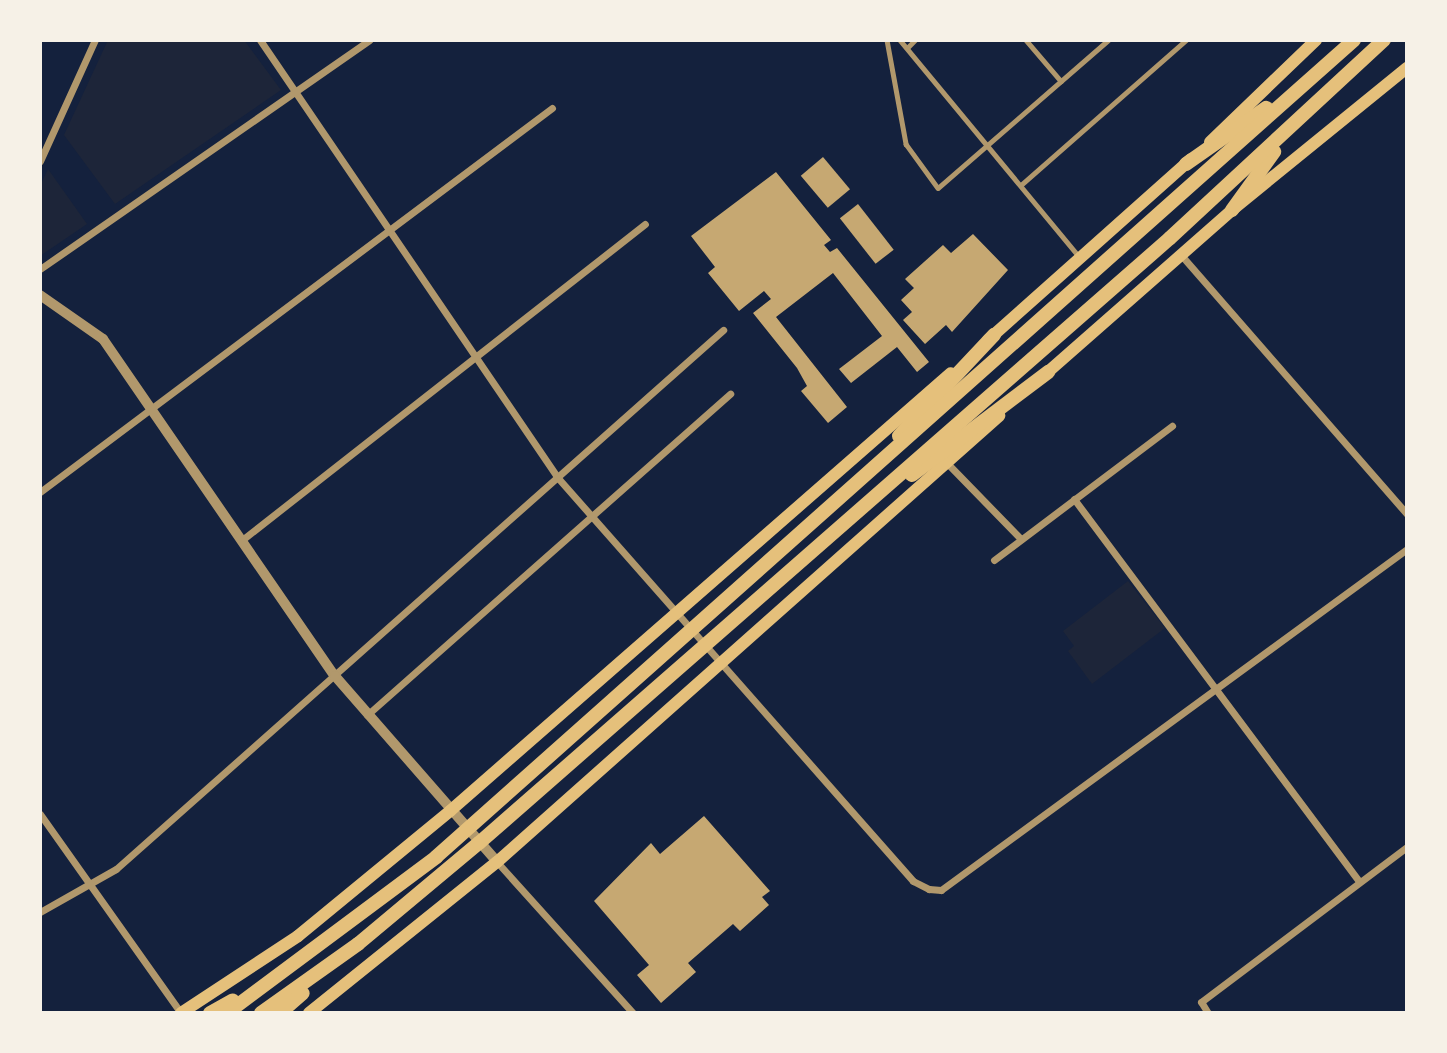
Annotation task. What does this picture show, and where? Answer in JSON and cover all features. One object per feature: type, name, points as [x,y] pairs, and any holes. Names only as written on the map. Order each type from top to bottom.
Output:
[{"type":"highway","points":[[227,1013],[386,900],[695,630],[1354,40]]},
{"type":"highway","points":[[280,1013],[480,843],[845,522],[1384,40]]},
{"type":"highway","points":[[1186,164],[1327,65]]},
{"type":"highway","points":[[1232,210],[1250,180],[1335,85]]},
{"type":"highway","points":[[835,504],[994,335]]},
{"type":"highway","points":[[845,522],[1048,372]]},
{"type":"highway","points":[[261,1013],[358,944]]},
{"type":"highway","points":[[210,1013],[293,967]]},
{"type":"main road","points":[[181,1013],[298,936],[450,811],[994,335],[1186,164],[1316,40]]},
{"type":"main road","points":[[309,1013],[496,862],[1181,254],[1407,68]]},
{"type":"street","points":[[40,161],[95,40]]},
{"type":"street","points":[[260,40],[558,478],[590,517],[723,660],[913,881],[941,890],[1407,549]]},
{"type":"street","points":[[40,269],[369,40]]},
{"type":"street","points":[[40,492],[552,108]]},
{"type":"street","points":[[242,540],[645,224]]},
{"type":"street","points":[[1181,254],[1407,514]]},
{"type":"street","points":[[40,295],[103,339],[335,676],[450,811],[633,1013]]},
{"type":"street","points":[[40,912],[91,885],[335,676],[723,330]]},
{"type":"street","points":[[367,715],[730,394]]},
{"type":"street","points":[[994,560],[1172,426]]},
{"type":"street","points":[[947,463],[1021,539]]},
{"type":"street","points":[[1074,499],[1220,688],[1359,882]]},
{"type":"street","points":[[40,814],[181,1013]]},
{"type":"street","points":[[1208,1013],[1201,1002],[1407,847]]},
{"type":"lane","points":[[887,40],[906,144],[938,188],[1108,40]]},
{"type":"lane","points":[[900,40],[1080,257]]},
{"type":"lane","points":[[907,48],[915,40]]},
{"type":"lane","points":[[1026,40],[1061,81]]},
{"type":"lane","points":[[1021,186],[1186,40]]},
{"type":"shaded area","points":[[108,40],[244,40],[281,90],[115,204],[64,135]]},
{"type":"shaded area","points":[[48,169],[87,224],[40,256],[40,186]]},
{"type":"shaded area","points":[[1128,581],[1165,628],[1092,684],[1068,651],[1074,646],[1063,631]]},
{"type":"building","points":[[823,157],[850,189],[828,208],[801,176]]},
{"type":"building","points":[[776,172],[831,240],[824,245],[830,252],[837,248],[929,362],[917,372],[897,347],[851,383],[839,369],[882,336],[833,273],[776,317],[847,407],[828,423],[801,391],[807,386],[797,368],[753,313],[771,299],[764,291],[739,311],[708,273],[715,267],[691,236]]},
{"type":"building","points":[[858,204],[894,250],[876,264],[840,218]]},
{"type":"building","points":[[973,234],[1008,270],[952,332],[946,325],[925,344],[903,320],[912,312],[901,300],[914,288],[905,279],[943,245],[951,253]]},
{"type":"building","points":[[704,816],[770,891],[762,897],[769,905],[740,931],[733,924],[688,963],[696,972],[661,1003],[637,975],[649,965],[594,901],[651,843],[660,854]]}]
